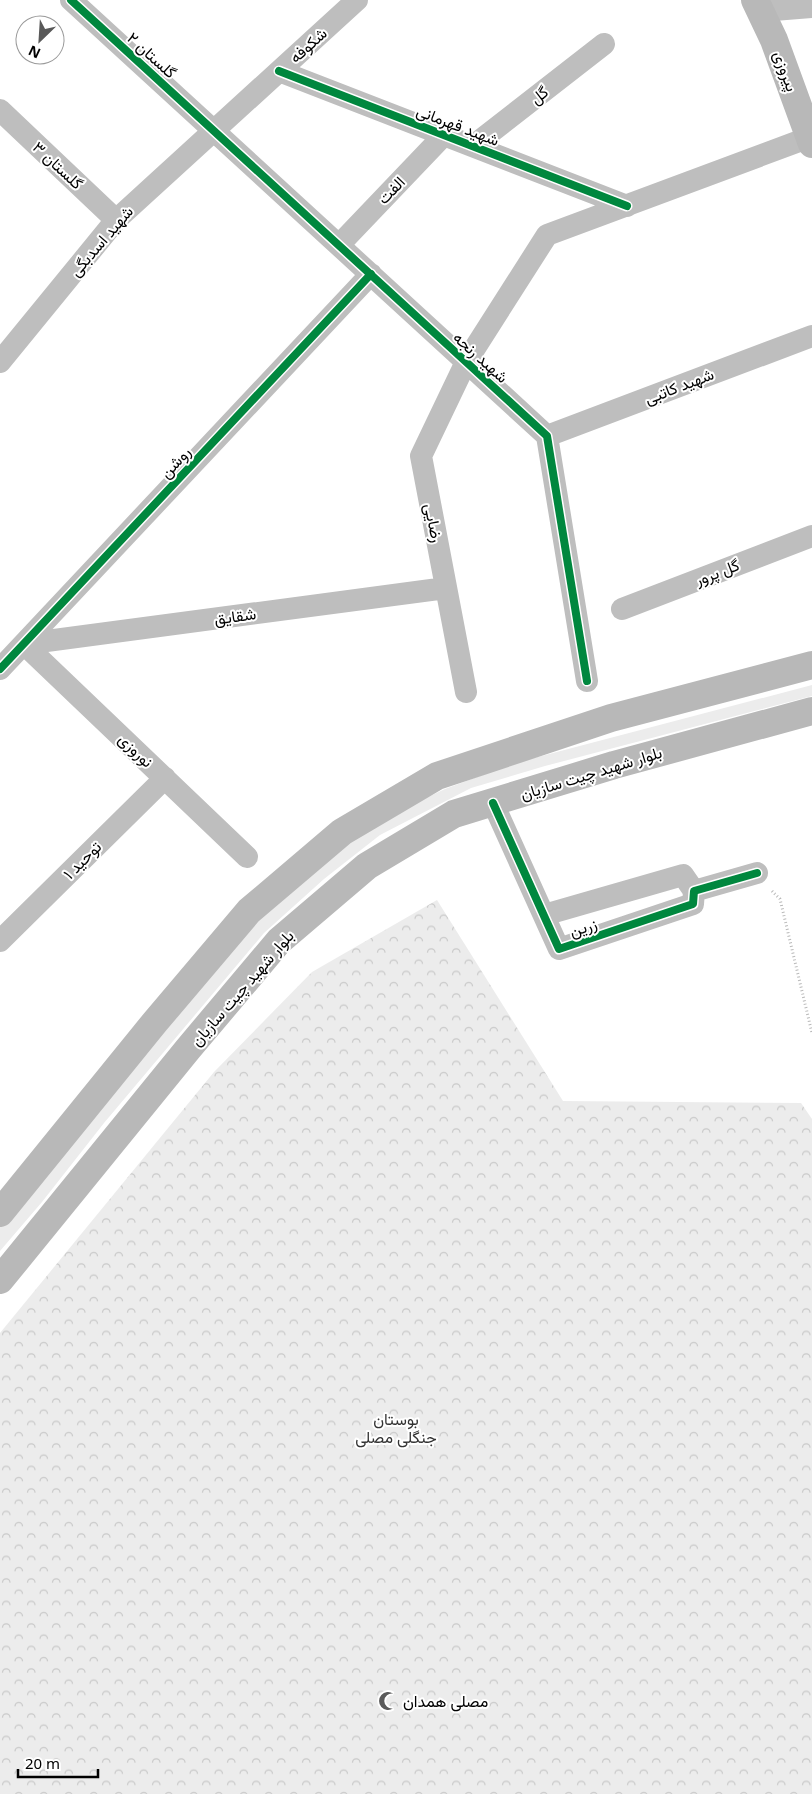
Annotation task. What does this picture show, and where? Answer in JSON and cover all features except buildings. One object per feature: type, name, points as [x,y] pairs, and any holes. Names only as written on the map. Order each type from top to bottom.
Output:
[{"type":"main road","name":"پیروزی","points":[[758,6],[774,40],[811,140]]},
{"type":"main road","points":[[0,1213],[155,1022],[249,911],[342,832],[437,776],[611,718],[812,665]]},
{"type":"main road","name":"بلوار شهید چیت سازیان","points":[[0,1280],[279,940],[366,866],[454,814],[614,765],[812,711]]},
{"type":"street","name":"گلستان ۲","points":[[71,0],[214,131]]},
{"type":"street","name":"شکوفه","points":[[214,131],[279,71],[346,4]]},
{"type":"street","points":[[758,6],[812,7]]},
{"type":"street","name":"گل","points":[[473,146],[604,44]]},
{"type":"street","name":"شهید قهرمانی","points":[[279,71],[627,206]]},
{"type":"street","name":"گلستان ۳","points":[[0,110],[116,220]]},
{"type":"street","name":"شهید اسدبگی","points":[[0,362],[116,220],[214,131]]},
{"type":"street","name":"شهید رنجه","points":[[214,131],[547,436]]},
{"type":"street","name":"الفت","points":[[339,245],[444,135]]},
{"type":"street","points":[[466,362],[547,235],[811,140]]},
{"type":"street","name":"روشن","points":[[0,669],[371,274]]},
{"type":"street","name":"شهید کاتبی","points":[[547,436],[812,336]]},
{"type":"street","name":"رضایی","points":[[466,362],[421,456],[466,692]]},
{"type":"street","points":[[547,436],[587,681]]},
{"type":"street","name":"گل پرور","points":[[622,609],[812,536]]},
{"type":"street","name":"شقایق","points":[[24,644],[446,588]]},
{"type":"street","name":"نوروزی","points":[[24,644],[248,857]]},
{"type":"street","name":"توحید ۱","points":[[0,941],[165,778]]},
{"type":"street","name":"زرین","points":[[493,803],[560,949],[693,904],[694,891]]},
{"type":"street","points":[[544,915],[683,875],[694,891],[757,874]]},
{"type":"path","points":[[757,874],[780,899],[812,1033]]},
{"type":"green space","points":[[812,685],[812,696],[545,766],[471,788],[380,835],[324,879],[264,933],[104,1123],[42,1202],[0,1251],[0,1227],[135,1065],[228,948],[286,892],[337,851],[394,813],[445,789],[515,763]]},
{"type":"green space","name":"بوستان جنگلی مصلی","points":[[437,900],[563,1101],[801,1103],[812,1119],[812,1794],[0,1794],[0,1333],[214,1072],[312,972]]},
{"type":"cycle path","points":[[71,0],[547,436],[587,681]]},
{"type":"cycle path","points":[[279,71],[627,206]]},
{"type":"cycle path","points":[[0,669],[371,274]]},
{"type":"cycle path","points":[[493,803],[559,949],[693,904],[694,891],[757,873]]},
{"type":"place","name":"مصلی همدان","points":[[388,1701]]}]
